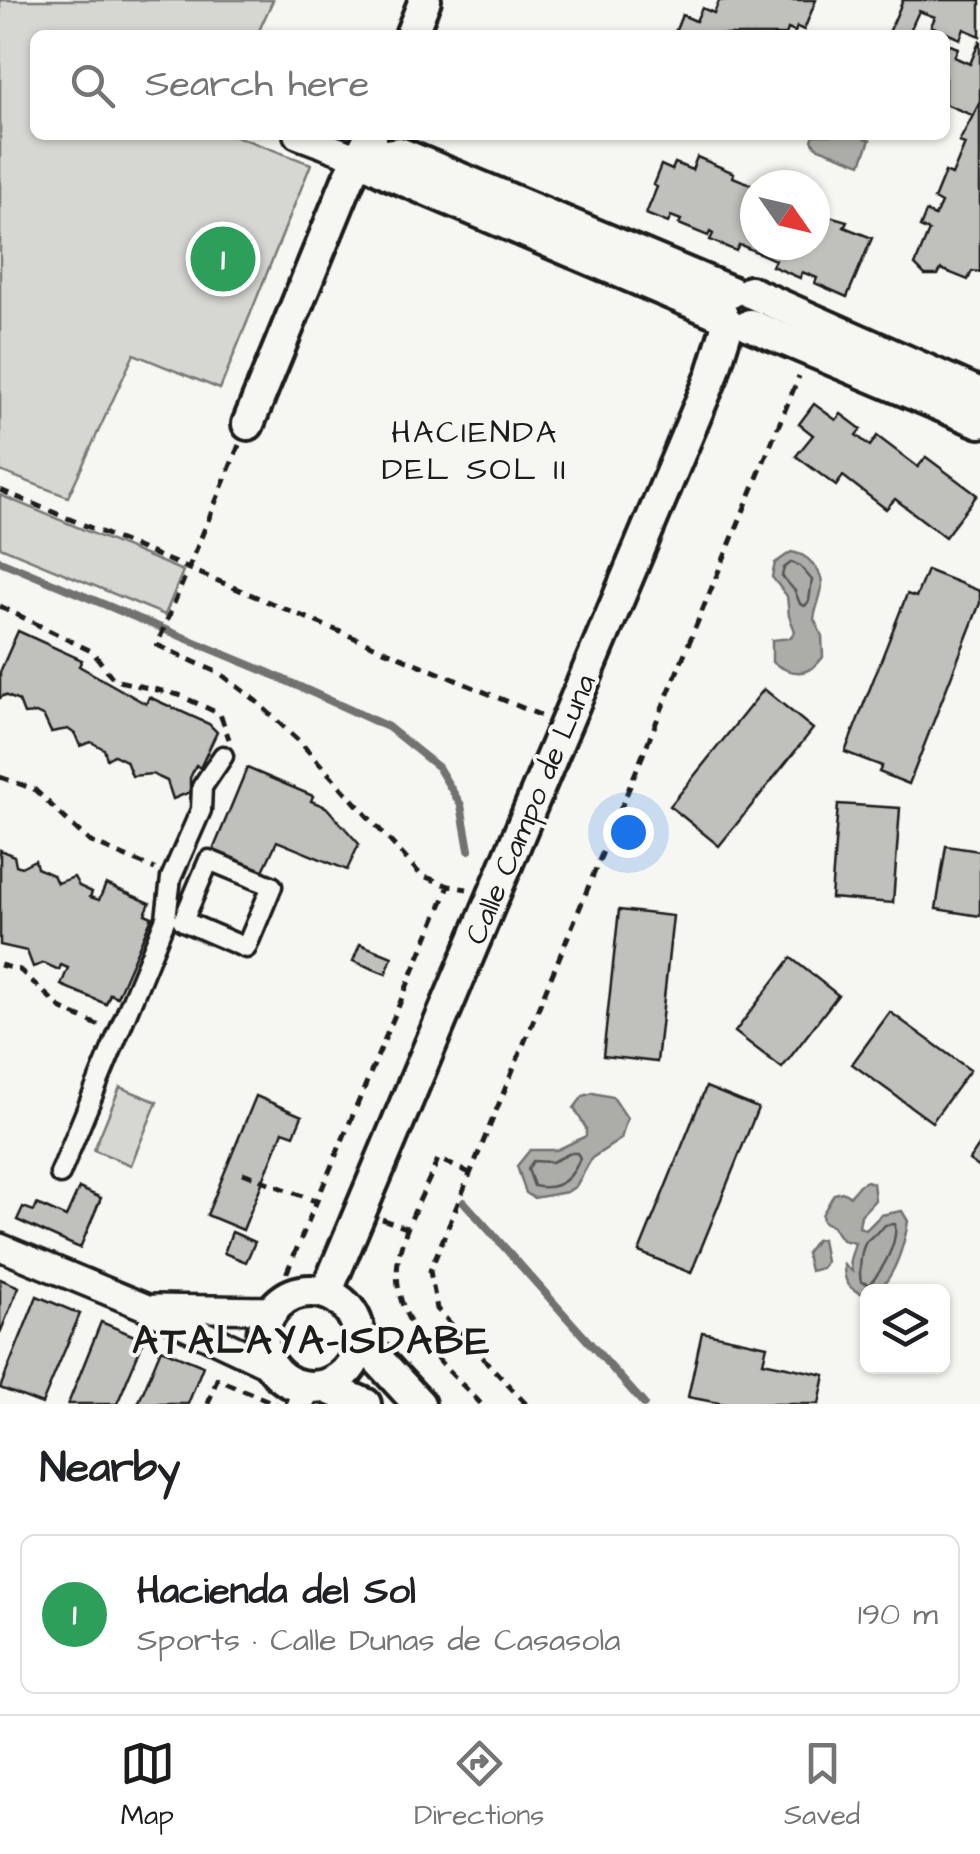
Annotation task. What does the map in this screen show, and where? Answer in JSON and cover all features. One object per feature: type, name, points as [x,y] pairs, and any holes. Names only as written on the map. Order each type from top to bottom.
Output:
[{"type":"street","points":[[413,30],[426,0]]},
{"type":"street","points":[[326,140],[399,152],[736,310],[806,349],[980,422]]},
{"type":"street","points":[[248,424],[348,180],[366,147]]},
{"type":"street","points":[[736,310],[980,394]]},
{"type":"street","name":"Calle Campo de Luna","points":[[326,1293],[712,376],[736,310]]},
{"type":"street","points":[[60,1174],[166,918],[171,878],[200,810],[202,787],[223,756]]},
{"type":"street","points":[[209,860],[272,886],[246,948],[183,921],[197,886],[209,860]]},
{"type":"street","points":[[171,878],[197,886]]},
{"type":"street","points":[[0,1247],[271,1366],[281,1377],[310,1392],[365,1404]]},
{"type":"street","points":[[146,1308],[279,1304],[298,1292],[326,1293],[340,1300],[358,1325],[357,1356],[338,1380],[310,1392]]},
{"type":"street","points":[[271,1366],[263,1338],[279,1304]]},
{"type":"street","points":[[360,1340],[419,1404]]},
{"type":"path","points":[[526,1404],[437,1308],[430,1271],[797,384],[806,349]]},
{"type":"path","points":[[248,424],[157,645],[221,674],[256,701],[300,742],[421,874],[448,886],[287,1272],[279,1304]]},
{"type":"path","points":[[0,490],[564,726]]},
{"type":"path","points":[[0,606],[93,652],[114,680],[179,695],[220,714],[230,744],[223,756]]},
{"type":"path","points":[[0,777],[34,789],[89,842],[144,862],[171,878]]},
{"type":"path","points":[[0,965],[20,970],[62,1009],[118,1034]]},
{"type":"path","points":[[470,1173],[438,1160],[398,1258],[397,1296],[416,1335],[481,1404]]},
{"type":"path","points":[[243,1173],[316,1202]]},
{"type":"path","points":[[208,1404],[217,1379],[276,1404]]},
{"type":"shaded area","points":[[0,0],[273,0],[259,30],[30,30],[30,140],[246,140],[311,164],[220,389],[134,354],[68,497],[0,471]]},
{"type":"shaded area","points":[[0,495],[183,571],[165,615],[0,547]]},
{"type":"shaded area","points":[[120,1087],[157,1102],[131,1165],[94,1150]]},
{"type":"water","points":[[812,140],[870,140],[861,164],[816,147]]},
{"type":"water","points":[[791,552],[810,561],[822,584],[814,619],[822,636],[823,657],[799,672],[772,662],[772,640],[790,638],[795,631],[787,596],[772,577],[775,563]]},
{"type":"water","points":[[593,1093],[613,1097],[627,1118],[621,1139],[592,1158],[576,1186],[567,1192],[534,1198],[526,1193],[517,1166],[530,1150],[557,1150],[586,1136],[586,1128],[574,1108],[583,1096]]},
{"type":"water","points":[[873,1183],[875,1200],[861,1215],[859,1227],[866,1230],[881,1215],[902,1211],[908,1221],[903,1244],[886,1281],[860,1284],[860,1292],[845,1277],[844,1265],[852,1271],[850,1260],[855,1243],[842,1240],[822,1215],[834,1194],[850,1196],[859,1185]]},
{"type":"water","points":[[822,1239],[826,1262],[822,1268],[810,1271],[806,1253],[816,1240]]},
{"type":"building","points":[[816,0],[804,30],[676,30],[682,15],[696,21],[702,8],[714,13],[719,1]]},
{"type":"building","points":[[903,0],[980,0],[980,36],[964,29],[960,39],[950,35],[950,30],[931,26],[935,17],[919,11],[910,30],[890,30]]},
{"type":"building","points":[[980,40],[980,102],[974,116],[950,106],[950,45],[958,48],[954,57],[970,64]]},
{"type":"building","points":[[980,102],[980,272],[972,271],[968,280],[941,269],[938,275],[925,275],[915,265],[929,231],[920,227],[926,212],[935,216],[941,203],[934,199],[945,172],[952,175],[965,144],[959,142]]},
{"type":"building","points":[[697,157],[734,173],[733,177],[740,180],[740,245],[736,251],[710,240],[710,232],[708,236],[679,224],[681,220],[671,216],[668,223],[646,214],[661,165],[672,170],[675,163],[692,170]]},
{"type":"building","points":[[830,216],[847,221],[844,227],[872,238],[847,297],[815,283],[817,278],[802,272],[800,278],[772,266],[775,260],[830,260]]},
{"type":"building","points":[[814,404],[836,420],[841,414],[861,429],[856,435],[870,446],[877,436],[918,467],[926,457],[977,495],[945,537],[895,499],[886,509],[843,476],[836,486],[796,456],[813,435],[799,424]]},
{"type":"building","points":[[927,570],[980,591],[980,603],[909,784],[879,772],[882,766],[845,752],[907,594],[916,597]]},
{"type":"building","points":[[18,631],[82,660],[79,666],[146,704],[149,697],[209,724],[217,732],[200,768],[196,765],[190,778],[190,792],[173,799],[167,781],[152,774],[132,776],[126,761],[114,755],[107,759],[104,749],[91,742],[80,746],[68,729],[51,732],[44,717],[24,714],[19,701],[5,695],[0,698],[0,672]]},
{"type":"building","points":[[764,689],[813,729],[719,846],[670,806]]},
{"type":"building","points":[[247,768],[313,796],[311,801],[326,807],[359,844],[347,870],[277,841],[261,875],[211,855]]},
{"type":"building","points":[[838,804],[900,808],[893,903],[831,898]]},
{"type":"building","points":[[946,846],[980,851],[980,916],[936,909]]},
{"type":"building","points":[[0,850],[14,856],[16,865],[21,867],[35,860],[37,868],[53,875],[57,883],[74,877],[79,886],[92,892],[90,897],[99,900],[106,884],[150,903],[145,914],[152,917],[117,997],[110,994],[106,1004],[61,985],[68,968],[61,965],[59,970],[44,963],[33,967],[27,951],[0,945]]},
{"type":"building","points":[[619,910],[673,916],[657,1062],[603,1056]]},
{"type":"building","points":[[360,944],[392,957],[386,974],[353,961]]},
{"type":"building","points":[[791,958],[838,995],[782,1068],[735,1032]]},
{"type":"building","points":[[890,1012],[970,1070],[932,1122],[852,1064]]},
{"type":"building","points":[[706,1087],[758,1108],[691,1273],[639,1252]]},
{"type":"building","points":[[256,1096],[302,1116],[294,1135],[283,1131],[243,1230],[207,1215]]},
{"type":"building","points":[[980,1144],[980,1168],[969,1160]]},
{"type":"building","points":[[79,1188],[101,1198],[80,1248],[17,1220],[23,1207],[34,1211],[37,1204],[66,1217]]},
{"type":"building","points":[[232,1232],[255,1242],[246,1262],[224,1253]]},
{"type":"building","points":[[0,1279],[19,1287],[0,1333]]},
{"type":"building","points":[[37,1296],[80,1314],[42,1404],[0,1388]]},
{"type":"building","points":[[101,1322],[144,1340],[117,1404],[68,1404]]},
{"type":"building","points":[[702,1332],[767,1346],[763,1362],[825,1375],[819,1404],[724,1404],[688,1397]]},
{"type":"building","points":[[161,1349],[203,1366],[188,1404],[138,1404]]},
{"type":"waterway","points":[[0,561],[388,727],[438,767],[461,805],[469,850]]},
{"type":"waterway","points":[[464,1202],[644,1404]]},
{"type":"place","name":"Hacienda del Sol","points":[[223,259]]},
{"type":"district","name":"HACIENDA DEL SOL II","points":[[475,450]]},
{"type":"district","name":"ATALAYA-ISDABE","points":[[312,1339]]}]
